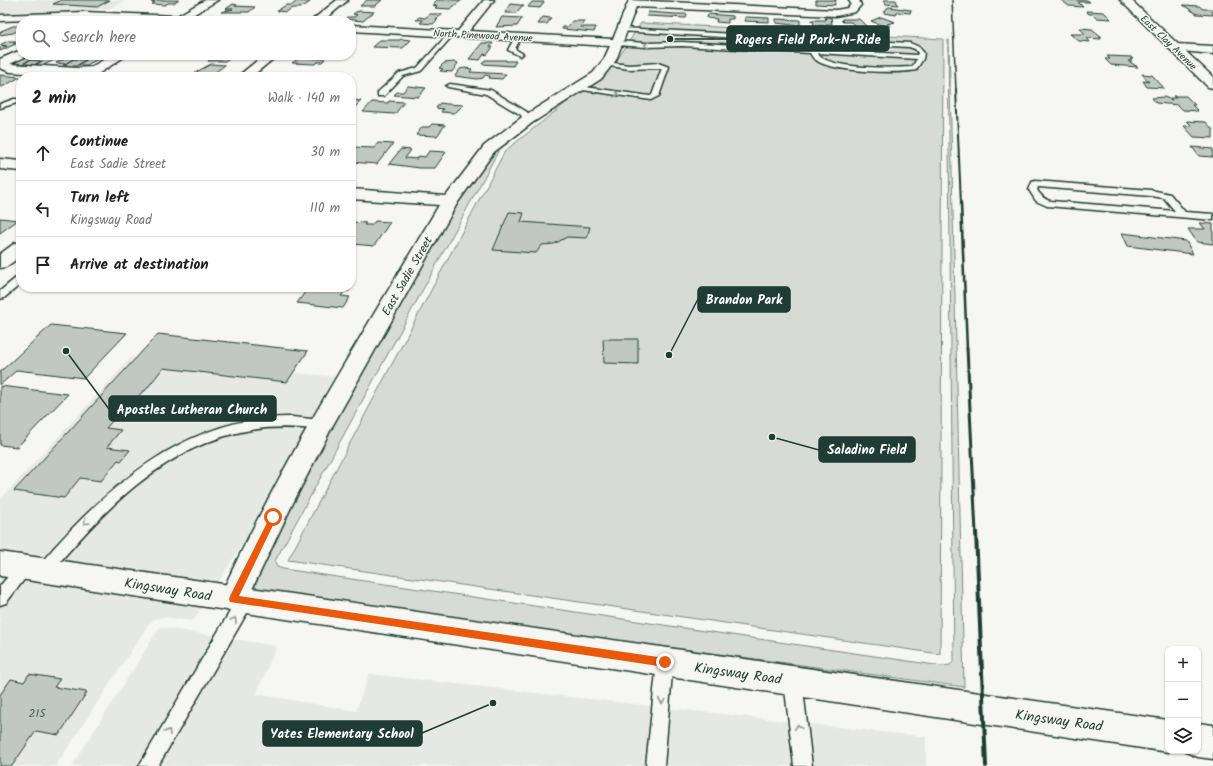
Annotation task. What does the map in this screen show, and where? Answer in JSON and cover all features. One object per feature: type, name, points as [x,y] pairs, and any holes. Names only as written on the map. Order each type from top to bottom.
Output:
[{"type":"street","points":[[184,16],[213,0]]},
{"type":"street","points":[[322,16],[343,0]]},
{"type":"street","points":[[456,34],[489,0]]},
{"type":"street","points":[[633,2],[745,4],[836,13],[851,10],[856,4],[854,0]]},
{"type":"street","name":"East Clay Avenue","points":[[1125,0],[1213,84]]},
{"type":"street","name":"East Sadie Street","points":[[239,600],[280,503],[321,425],[450,201],[489,149],[527,120],[597,76],[610,60],[633,2]]},
{"type":"street","points":[[64,16],[106,16],[124,6]]},
{"type":"street","points":[[2,19],[16,18]]},
{"type":"street","name":"North Pinewood Avenue","points":[[356,28],[518,37],[619,36]]},
{"type":"street","points":[[1175,48],[1213,50]]},
{"type":"street","points":[[16,56],[0,64],[10,68],[77,72],[94,71],[113,60]]},
{"type":"street","points":[[250,72],[265,60]]},
{"type":"street","points":[[0,164],[16,166]]},
{"type":"street","points":[[356,194],[450,201]]},
{"type":"street","points":[[0,263],[16,251]]},
{"type":"street","name":"Kingsway Road","points":[[23,567],[1165,736]]},
{"type":"street","points":[[1201,740],[1213,742]]},
{"type":"lane","points":[[381,94],[401,74],[419,70],[456,34]]},
{"type":"lane","points":[[619,36],[812,40],[910,45],[917,48],[921,53],[914,69],[834,66],[818,59],[812,50],[812,40]]},
{"type":"lane","points":[[619,36],[646,45],[682,44],[920,57]]},
{"type":"lane","points":[[518,37],[510,50],[520,54]]},
{"type":"lane","points":[[578,88],[652,98],[655,96],[666,67],[658,65],[629,67],[606,64]]},
{"type":"lane","points":[[450,86],[488,92],[524,114],[527,120]]},
{"type":"lane","points":[[0,106],[14,101]]},
{"type":"lane","points":[[1182,215],[1167,196],[1151,193],[1035,184],[1033,190],[1037,199],[1044,203],[1182,215],[1213,217]]},
{"type":"lane","points":[[0,296],[16,283]]},
{"type":"lane","points":[[0,598],[23,567],[75,533],[114,495],[154,465],[173,453],[196,441],[249,426],[272,422],[321,425]]},
{"type":"lane","points":[[148,766],[239,600]]},
{"type":"lane","points":[[655,766],[665,662]]},
{"type":"lane","points":[[793,681],[803,766]]},
{"type":"shaded area","points":[[0,0],[127,0],[108,9],[0,17]]},
{"type":"shaded area","points":[[641,23],[943,39],[940,654],[288,560],[505,151],[614,65]]},
{"type":"shaded area","points":[[948,40],[964,687],[527,628],[253,589],[293,504],[333,426],[458,202],[496,150],[533,121],[548,112],[499,150],[275,561],[277,567],[942,666],[950,665],[954,661]]},
{"type":"shaded area","points":[[132,357],[337,377],[260,516],[217,584],[0,551],[0,500]]},
{"type":"shaded area","points":[[0,576],[202,607],[193,621],[163,617],[154,619],[148,625],[56,766],[0,766]]},
{"type":"shaded area","points":[[160,627],[277,646],[256,694],[356,711],[369,674],[926,737],[926,766],[72,766]]},
{"type":"building","points":[[62,0],[110,0],[97,7],[53,4]]},
{"type":"building","points":[[155,0],[179,0],[165,5],[152,4],[155,2],[151,2]]},
{"type":"building","points":[[367,0],[382,0],[375,6],[360,6]]},
{"type":"building","points":[[437,0],[462,0],[450,9],[435,8],[437,6],[432,5]]},
{"type":"building","points":[[816,0],[836,1],[835,5],[816,4]]},
{"type":"building","points":[[884,0],[896,0],[898,5],[886,4]]},
{"type":"building","points":[[1061,0],[1087,0],[1090,2],[1078,2],[1083,7],[1069,6]]},
{"type":"building","points":[[297,1],[310,2],[299,8],[292,8],[286,12],[277,11],[286,5],[292,5]]},
{"type":"building","points":[[532,2],[544,2],[540,8],[528,7]]},
{"type":"building","points":[[233,4],[237,5],[235,6],[255,7],[249,12],[221,12],[233,9],[226,9]]},
{"type":"building","points":[[510,4],[524,5],[516,13],[505,13]]},
{"type":"building","points":[[1183,5],[1199,6],[1203,9],[1212,9],[1213,15],[1197,14]]},
{"type":"building","points":[[889,7],[911,10],[910,13],[897,12],[896,15],[884,13]]},
{"type":"building","points":[[359,11],[374,12],[363,21],[356,20],[356,16],[357,15],[353,14]]},
{"type":"building","points":[[1086,11],[1104,12],[1111,19],[1097,18],[1093,14],[1089,14]]},
{"type":"building","points":[[648,12],[687,14],[686,18],[647,16]]},
{"type":"building","points":[[430,14],[443,14],[436,19],[438,19],[433,24],[420,23],[423,20],[416,20],[419,17],[425,18]]},
{"type":"building","points":[[708,14],[733,16],[733,19],[728,19],[728,23],[716,22],[717,19],[707,18]]},
{"type":"building","points":[[502,17],[522,18],[517,26],[496,27]]},
{"type":"building","points":[[543,17],[551,18],[547,24],[538,24]]},
{"type":"building","points":[[745,17],[769,18],[769,22],[745,21]]},
{"type":"building","points":[[825,17],[831,17],[832,24],[826,24],[827,26],[814,25],[813,21],[811,21],[826,20]]},
{"type":"building","points":[[881,17],[895,22],[887,24],[890,26],[886,27],[871,21]]},
{"type":"building","points":[[776,19],[800,20],[800,26],[776,23]]},
{"type":"building","points":[[842,19],[859,19],[867,27],[856,27],[851,22],[843,22],[841,20],[843,20]]},
{"type":"building","points":[[572,21],[584,21],[581,27],[596,27],[594,32],[562,29],[563,27],[568,27]]},
{"type":"building","points":[[16,26],[16,32],[13,33],[0,35],[1,31]]},
{"type":"building","points":[[1080,28],[1092,29],[1102,37],[1099,37],[1101,39],[1087,38],[1090,42],[1079,41],[1070,34],[1085,34]]},
{"type":"building","points":[[380,40],[411,40],[403,48],[372,47]]},
{"type":"building","points":[[8,41],[16,41],[13,43],[16,44],[0,51],[0,48],[7,46],[0,45]]},
{"type":"building","points":[[482,43],[493,43],[490,47],[493,47],[487,55],[484,54],[480,60],[469,59]]},
{"type":"building","points":[[1107,56],[1131,57],[1133,59],[1130,59],[1132,61],[1128,61],[1138,67],[1111,65],[1105,59],[1110,59]]},
{"type":"building","points":[[20,60],[30,60],[21,65],[12,64]]},
{"type":"building","points":[[29,60],[41,61],[30,67],[17,67]]},
{"type":"building","points":[[44,60],[54,60],[42,66],[33,66]]},
{"type":"building","points":[[62,60],[72,60],[65,64],[56,63]]},
{"type":"building","points":[[72,60],[86,60],[76,66],[63,65]]},
{"type":"building","points":[[86,60],[96,60],[87,65],[78,65]]},
{"type":"building","points":[[209,60],[226,60],[225,61],[208,61]]},
{"type":"building","points":[[296,60],[324,60],[315,64],[292,63]]},
{"type":"building","points":[[485,60],[516,61],[513,66],[482,64]]},
{"type":"building","points":[[444,63],[458,63],[452,72],[440,71],[443,69],[439,68]]},
{"type":"building","points":[[211,64],[225,65],[216,72],[197,72]]},
{"type":"building","points":[[460,69],[472,69],[470,72],[506,74],[502,79],[489,78],[490,76],[485,75],[483,78],[477,79],[455,76]]},
{"type":"building","points":[[1142,74],[1152,75],[1164,88],[1147,87],[1143,81],[1149,82]]},
{"type":"building","points":[[0,75],[16,77],[16,79],[2,87],[0,86]]},
{"type":"building","points":[[408,86],[426,88],[418,97],[394,95],[397,92],[403,92]]},
{"type":"building","points":[[1173,96],[1186,96],[1195,105],[1192,105],[1198,111],[1183,110],[1178,105],[1156,103],[1152,98],[1164,97],[1172,100],[1170,98],[1176,98]]},
{"type":"building","points":[[356,100],[361,101],[356,106]]},
{"type":"building","points":[[389,101],[404,102],[395,114],[363,112],[372,102],[388,103]]},
{"type":"building","points":[[440,103],[463,105],[455,113],[441,112],[443,109],[436,108]]},
{"type":"building","points":[[1187,121],[1206,122],[1213,130],[1213,138],[1194,137],[1184,126],[1192,126]]},
{"type":"building","points":[[432,124],[445,125],[437,136],[416,135],[422,127],[429,127]]},
{"type":"building","points":[[378,143],[393,144],[377,164],[356,162],[356,147],[374,148]]},
{"type":"building","points":[[1192,147],[1213,149],[1213,157],[1199,156]]},
{"type":"building","points":[[401,149],[411,150],[405,158],[417,159],[419,156],[425,157],[429,151],[446,152],[435,168],[420,168],[389,164]]},
{"type":"building","points":[[509,212],[524,213],[521,222],[590,227],[587,238],[567,237],[554,244],[542,245],[536,253],[493,250]]},
{"type":"building","points":[[0,218],[16,220],[16,221],[0,233]]},
{"type":"building","points":[[375,221],[390,222],[374,246],[356,244],[356,222],[366,223],[364,225],[372,225]]},
{"type":"building","points":[[1200,223],[1213,224],[1213,244],[1197,242],[1188,229],[1205,229]]},
{"type":"building","points":[[1122,233],[1186,241],[1193,254],[1128,246]]},
{"type":"building","points":[[305,292],[344,292],[341,296],[350,297],[343,308],[297,303]]},
{"type":"building","points":[[51,325],[127,333],[84,378],[17,370],[0,385],[0,372]]},
{"type":"building","points":[[158,334],[308,351],[287,382],[163,368],[145,391],[143,391],[133,403],[129,402],[106,428],[121,430],[107,447],[130,450],[121,461],[118,460],[101,481],[80,478],[64,498],[14,491]]},
{"type":"building","points":[[603,339],[638,339],[638,364],[604,363]]},
{"type":"building","points":[[0,386],[68,394],[17,447],[0,445]]},
{"type":"building","points":[[29,674],[60,679],[54,687],[87,692],[59,735],[36,731],[12,766],[0,766],[0,695],[11,679],[24,682]]},
{"type":"railway","points":[[952,0],[956,90]]},
{"type":"railway","points":[[956,89],[961,204]]},
{"type":"railway","points":[[961,203],[967,349]]},
{"type":"railway","points":[[967,348],[976,533]]},
{"type":"railway","points":[[976,532],[986,766]]},
{"type":"place","name":"Rogers Field Park-N-Ride","points":[[670,39]]},
{"type":"place","name":"Apostles Lutheran Church","points":[[66,351]]},
{"type":"place","name":"Brandon Park","points":[[669,355]]},
{"type":"place","name":"Saladino Field","points":[[772,437]]},
{"type":"place","name":"Yates Elementary School","points":[[493,703]]},
{"type":"route","points":[[273,517],[233,599],[665,662]]}]
